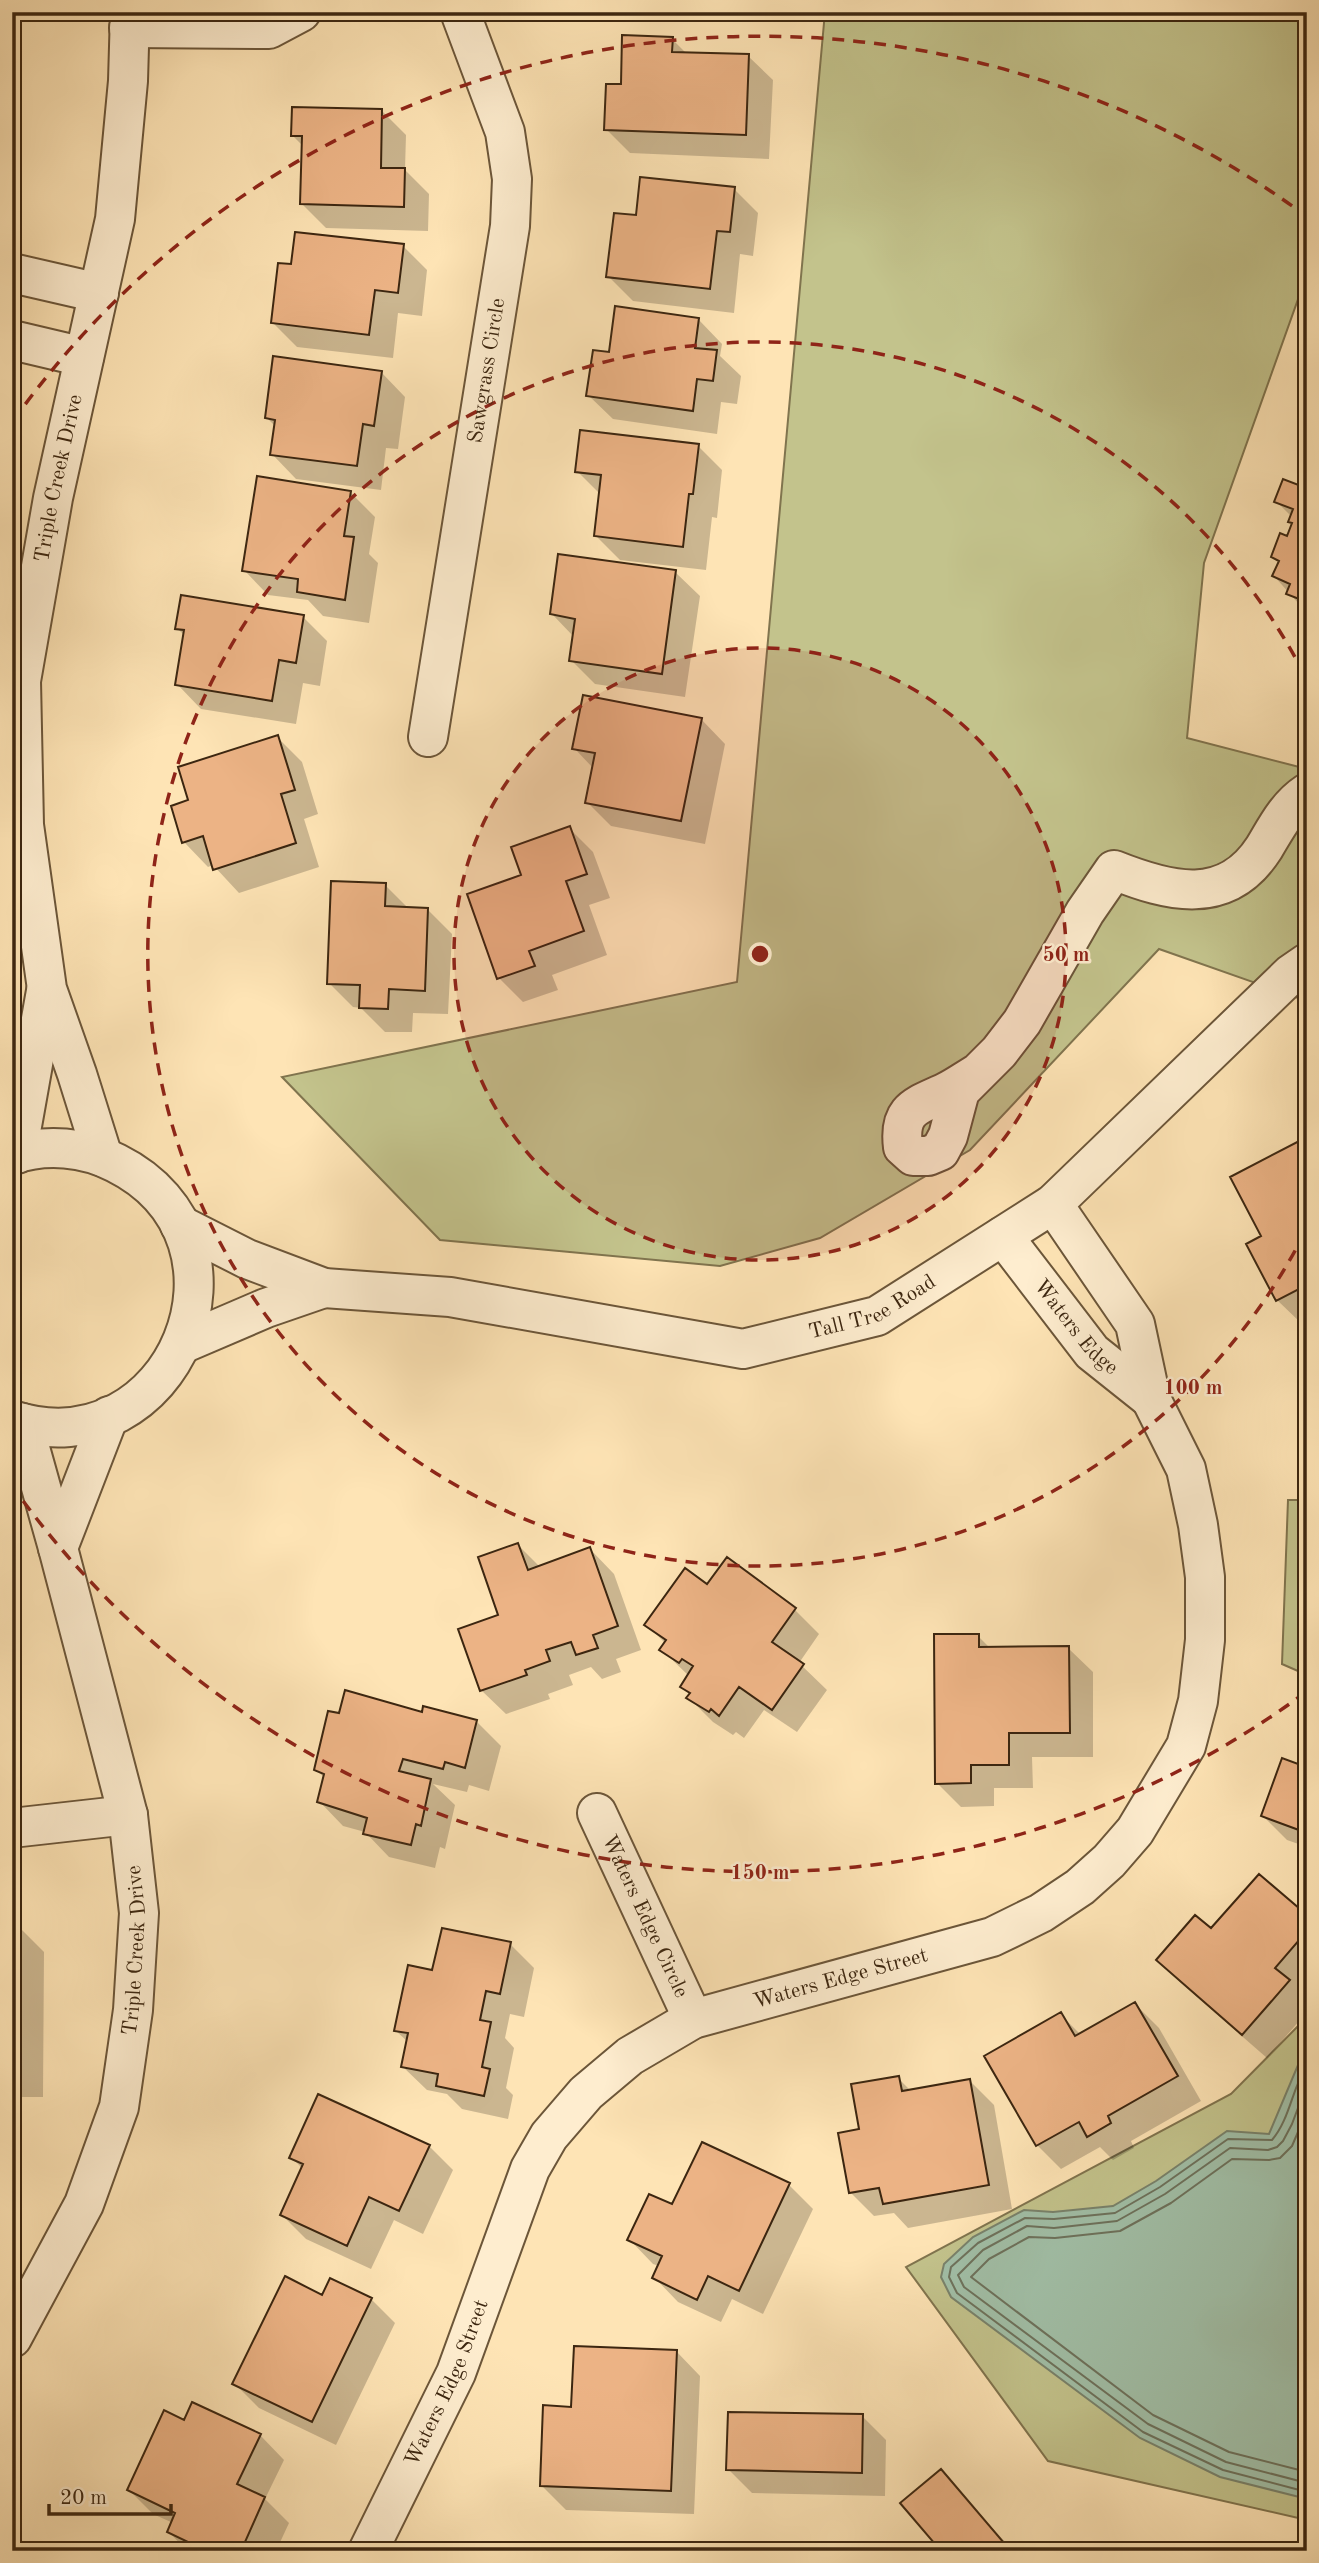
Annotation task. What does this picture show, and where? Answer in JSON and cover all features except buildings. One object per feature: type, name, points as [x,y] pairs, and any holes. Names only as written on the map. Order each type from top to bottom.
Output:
[{"type":"street","points":[[130,20],[269,29],[300,12]]},
{"type":"street","name":"Sawgrass Circle","points":[[428,737],[510,226],[512,179],[505,132],[460,12]]},
{"type":"street","name":"Triple Creek Drive","points":[[103,1157],[47,989],[24,825],[21,681],[53,498],[115,219],[128,81],[130,20]]},
{"type":"street","points":[[12,273],[99,293]]},
{"type":"street","points":[[12,340],[84,357]]},
{"type":"street","points":[[976,1074],[999,1052],[1022,1022],[1085,912],[1114,870],[1140,881],[1184,889],[1201,891],[1222,885],[1248,869],[1285,814],[1307,793]]},
{"type":"street","name":"Tall Tree Road","points":[[180,1226],[247,1259],[324,1288],[450,1297],[743,1349],[877,1316],[1053,1204],[1291,974],[1307,962]]},
{"type":"street","name":"Triple Creek Drive","points":[[15,1154],[47,989]]},
{"type":"street","points":[[15,1154],[51,1148],[87,1152],[134,1173],[148,1184],[171,1210],[180,1226],[191,1258],[194,1284],[192,1310],[182,1344],[153,1387],[109,1416],[75,1425],[57,1426],[18,1421]]},
{"type":"street","name":"Waters Edge","points":[[1053,1204],[1135,1324],[1151,1399]]},
{"type":"street","name":"Waters Edge","points":[[1003,1236],[1092,1352],[1151,1399]]},
{"type":"street","name":"Tall Tree Road","points":[[182,1344],[266,1308],[324,1288]]},
{"type":"street","name":"Waters Edge Street","points":[[368,2551],[456,2373],[530,2168],[549,2136],[586,2093],[630,2056],[693,2019],[992,1937],[1041,1913],[1080,1887],[1109,1861],[1136,1831],[1186,1746],[1198,1701],[1205,1640],[1205,1577],[1198,1525],[1186,1469],[1151,1399]]},
{"type":"street","points":[[58,1548],[109,1416]]},
{"type":"street","name":"Triple Creek Drive","points":[[12,2338],[84,2204],[119,2107],[133,2010],[139,1913],[128,1815],[58,1548],[18,1421]]},
{"type":"street","name":"Waters Edge Circle","points":[[597,1813],[693,2019]]},
{"type":"street","points":[[12,1828],[128,1815]]},
{"type":"green space","points":[[825,12],[1307,12],[1307,274],[1204,563],[1187,738],[1307,769],[1307,1001],[1159,949],[970,1150],[820,1238],[720,1266],[440,1240],[282,1077],[737,982]]},
{"type":"green space","points":[[1288,1500],[1307,1500],[1307,1675],[1282,1664]]},
{"type":"green space","points":[[1307,2017],[1307,2520],[1048,2461],[906,2267],[1231,2094]]},
{"type":"water","points":[[1307,2053],[1307,2499],[1220,2477],[1140,2438],[951,2297],[941,2277],[944,2264],[973,2237],[1024,2210],[1053,2212],[1113,2206],[1156,2181],[1227,2131],[1269,2134],[1298,2065]]}]
